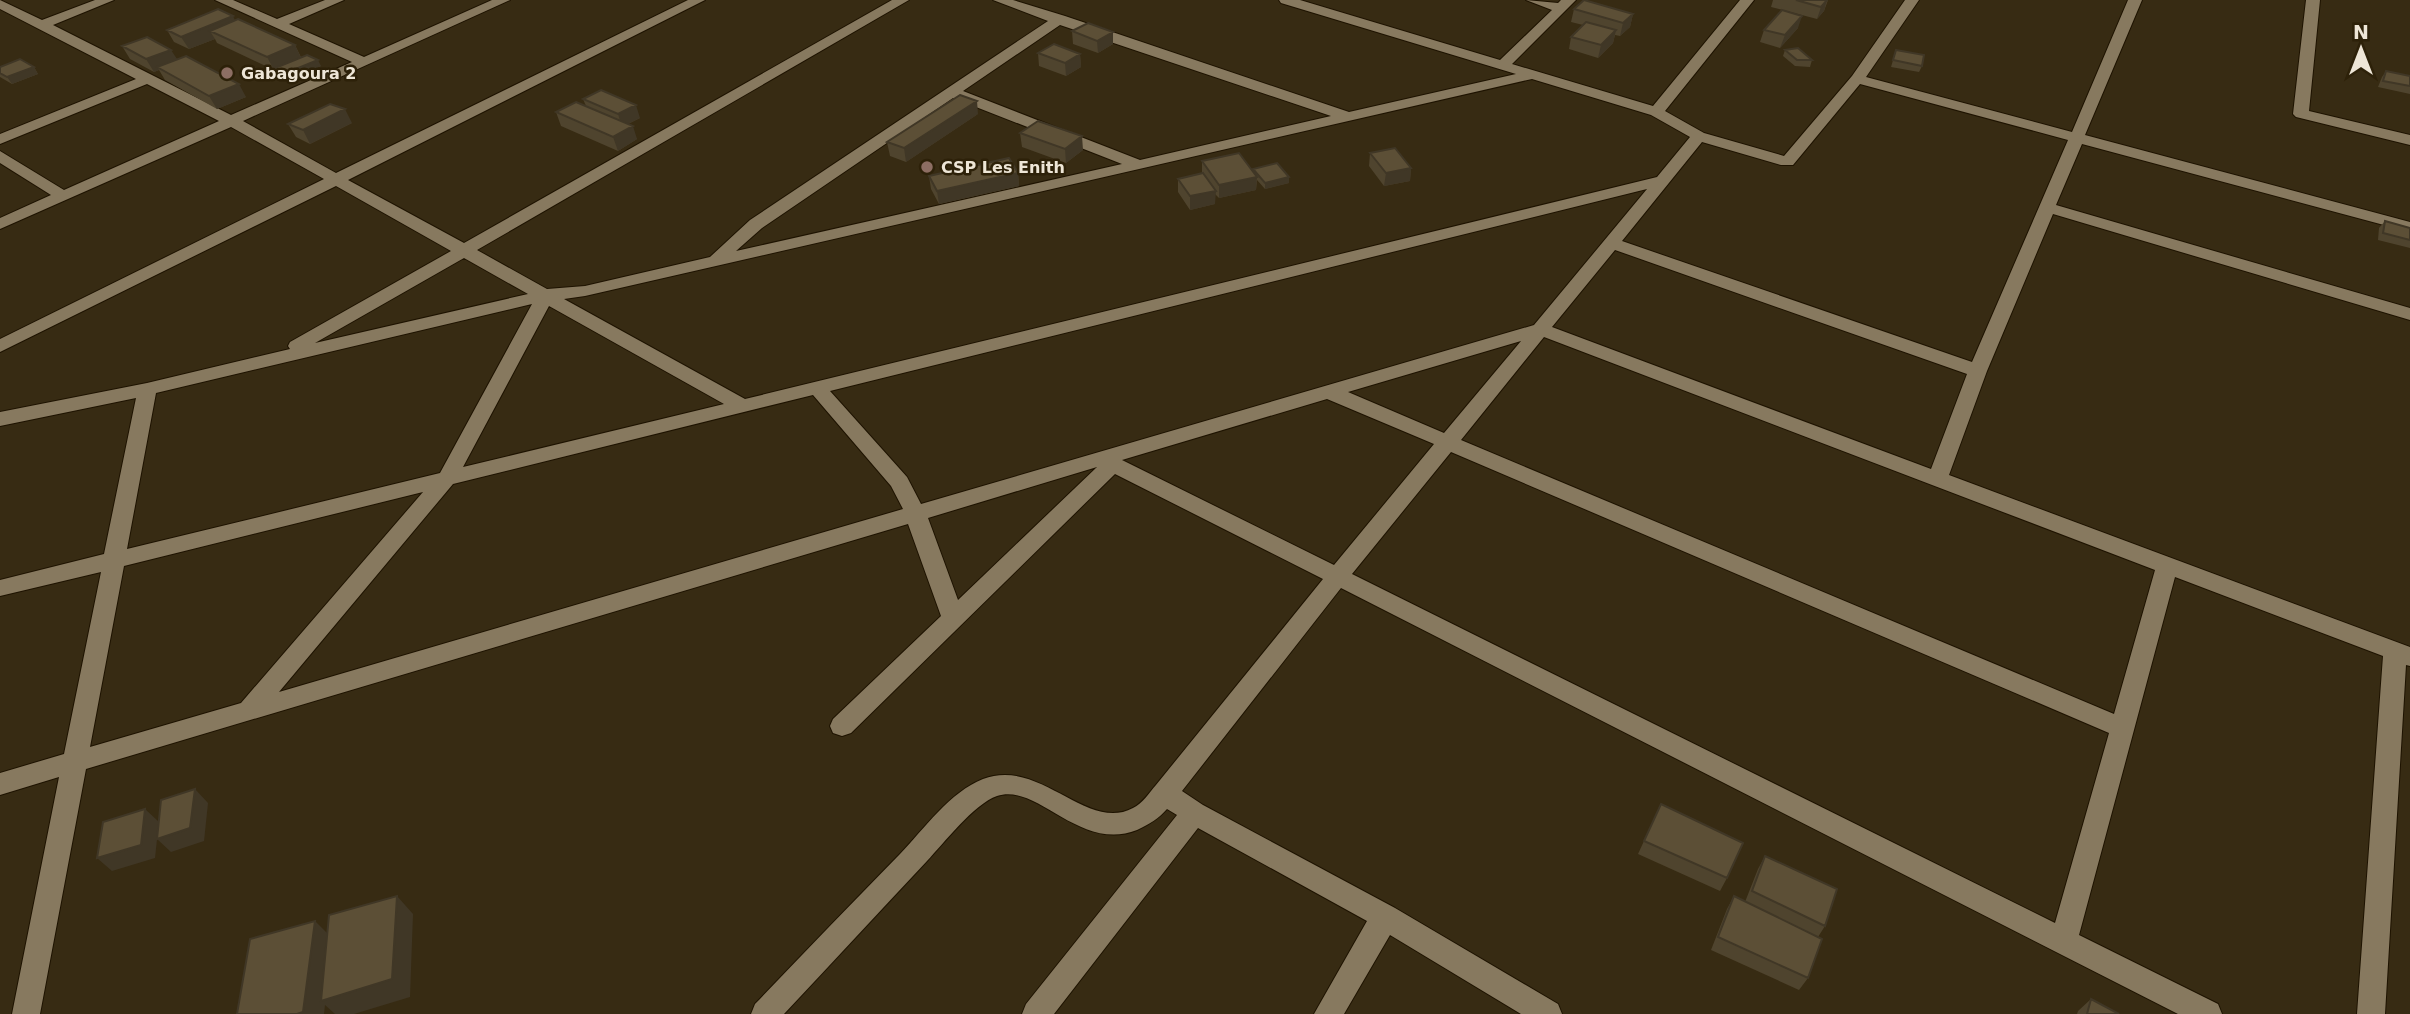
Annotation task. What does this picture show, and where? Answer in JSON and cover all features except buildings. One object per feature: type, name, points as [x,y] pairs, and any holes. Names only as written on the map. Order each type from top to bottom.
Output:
[{"type":"street","points":[[41,25],[107,0]]},
{"type":"street","points":[[222,0],[364,62]]},
{"type":"street","points":[[277,24],[337,0]]},
{"type":"street","points":[[0,224],[503,0]]},
{"type":"street","points":[[0,346],[698,0]]},
{"type":"street","points":[[277,358],[902,0]]},
{"type":"street","points":[[1000,0],[1350,118]]},
{"type":"street","points":[[1286,0],[1656,112],[1699,136],[1787,162],[1857,79],[1912,0]]},
{"type":"street","points":[[1533,0],[1565,4]]},
{"type":"street","points":[[1656,112],[1747,0]]},
{"type":"street","points":[[1938,478],[1978,371],[2135,0]]},
{"type":"street","points":[[2313,0],[2301,114],[2410,140]]},
{"type":"street","points":[[0,4],[231,121],[743,405]]},
{"type":"street","points":[[1504,64],[1565,4]]},
{"type":"street","points":[[715,262],[756,224],[1060,19]]},
{"type":"street","points":[[0,419],[147,389],[546,295],[585,291],[715,262],[1532,75]]},
{"type":"street","points":[[0,139],[148,79]]},
{"type":"street","points":[[1857,79],[2410,227]]},
{"type":"street","points":[[952,92],[1140,165]]},
{"type":"street","points":[[765,1014],[947,822],[978,794],[1003,783],[1031,789],[1077,816],[1105,823],[1142,816],[1165,793],[1337,577],[1699,136]]},
{"type":"street","points":[[0,156],[63,196]]},
{"type":"street","points":[[0,588],[815,386],[1660,181]]},
{"type":"street","points":[[2049,208],[2410,314]]},
{"type":"street","points":[[1610,242],[1978,371]]},
{"type":"street","points":[[249,710],[447,478],[546,295]]},
{"type":"street","points":[[0,784],[1107,461],[1327,391],[1540,329],[2403,654],[2371,1014]]},
{"type":"street","points":[[815,386],[900,482],[916,515],[953,619]]},
{"type":"street","points":[[26,1014],[147,389]]},
{"type":"street","points":[[1327,391],[2122,728]]},
{"type":"street","points":[[1107,461],[2208,1014]]},
{"type":"street","points":[[842,726],[953,619],[1107,461]]},
{"type":"street","points":[[2064,942],[2167,565]]},
{"type":"street","points":[[1165,793],[1194,813],[1385,917],[1548,1014]]},
{"type":"street","points":[[1036,1014],[1194,813]]},
{"type":"street","points":[[1328,1014],[1385,917]]},
{"type":"place","name":"Gabagoura 2","points":[[227,73]]},
{"type":"place","name":"CSP Les Enith","points":[[927,167]]}]
